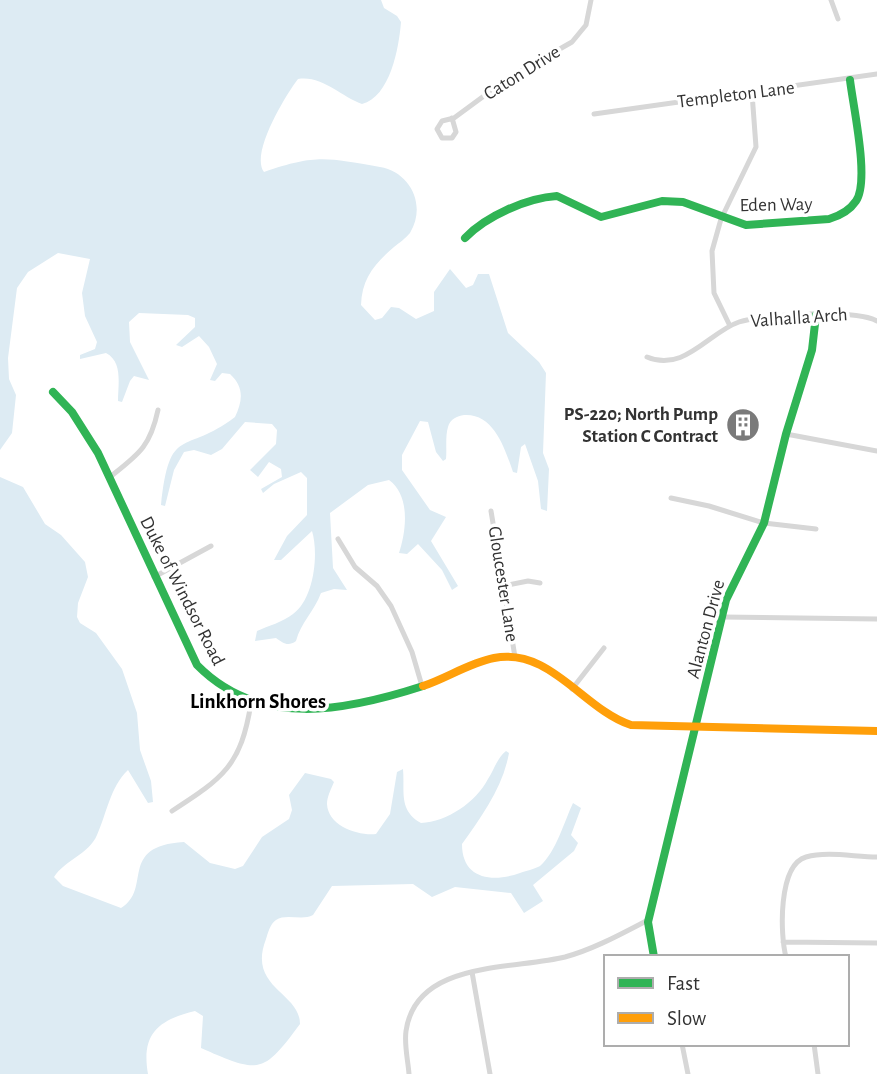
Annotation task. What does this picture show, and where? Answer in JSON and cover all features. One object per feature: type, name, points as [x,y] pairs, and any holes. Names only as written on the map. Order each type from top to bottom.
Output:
[{"type":"street","name":"Caton Drive","points":[[452,118],[456,128],[454,135],[445,138],[437,131],[442,121],[452,118],[507,79],[572,42],[586,25],[591,0]]},
{"type":"street","points":[[831,0],[838,19]]},
{"type":"street","name":"Templeton Lane","points":[[594,114],[850,80],[877,74]]},
{"type":"street","name":"Eden Way","points":[[465,238],[468,232],[550,196],[562,197],[596,217],[606,217],[652,202],[671,201],[688,204],[721,219],[746,225],[829,219],[841,215],[853,206],[862,182],[850,80]]},
{"type":"street","points":[[730,326],[714,293],[712,251],[721,219],[756,147],[752,93]]},
{"type":"street","name":"Valhalla Arch","points":[[647,357],[660,360],[692,353],[730,326],[750,320],[849,313],[877,321]]},
{"type":"street","name":"Alanton Drive","points":[[654,955],[648,920],[697,729],[722,617],[734,580],[764,523],[786,434],[812,350],[816,315]]},
{"type":"street","name":"Duke of Windsor Road","points":[[53,392],[83,428],[110,477],[154,577],[202,672],[221,691],[251,704],[294,708],[327,706],[422,686],[474,663],[515,657]]},
{"type":"street","points":[[110,477],[144,451],[153,433],[158,410]]},
{"type":"street","points":[[786,434],[877,451]]},
{"type":"street","points":[[671,498],[709,506],[764,523],[816,529]]},
{"type":"street","name":"Gloucester Lane","points":[[491,511],[515,657]]},
{"type":"street","points":[[338,539],[351,562],[377,586],[391,606],[412,652],[422,686]]},
{"type":"street","points":[[154,577],[211,546]]},
{"type":"street","points":[[503,586],[528,581],[540,583]]},
{"type":"street","points":[[722,617],[877,620]]},
{"type":"street","points":[[572,689],[604,648]]},
{"type":"street","points":[[515,657],[529,660],[623,723],[697,729],[877,731]]},
{"type":"street","points":[[172,811],[209,787],[230,767],[246,729],[251,704]]},
{"type":"street","points":[[786,955],[781,917],[790,877],[797,862],[811,856],[877,857]]},
{"type":"street","points":[[410,1074],[406,1031],[414,1007],[433,987],[472,972],[544,962],[584,951],[648,920]]},
{"type":"street","points":[[783,942],[877,943]]},
{"type":"street","points":[[472,972],[489,1074]]},
{"type":"street","points":[[682,1046],[688,1074]]},
{"type":"street","points":[[814,1046],[818,1074]]},
{"type":"shaded area","points":[[0,0],[381,0],[384,8],[401,22],[395,58],[380,92],[372,100],[362,104],[323,83],[298,79],[271,125],[265,139],[261,164],[264,172],[310,160],[347,161],[391,170],[400,175],[413,191],[417,212],[410,233],[375,266],[364,287],[361,305],[375,320],[382,318],[391,307],[399,308],[416,319],[434,311],[434,292],[450,269],[466,288],[473,285],[478,274],[489,274],[508,333],[539,362],[546,373],[543,453],[549,469],[547,511],[541,509],[538,481],[525,444],[521,447],[517,473],[513,472],[502,443],[491,426],[474,416],[461,415],[449,424],[446,459],[443,461],[436,452],[428,422],[420,421],[402,455],[402,470],[430,510],[446,517],[431,541],[458,586],[452,590],[442,570],[418,544],[407,554],[399,553],[405,525],[401,495],[389,480],[368,485],[330,513],[333,568],[347,590],[334,589],[321,593],[293,643],[286,644],[276,638],[255,641],[257,631],[293,614],[306,598],[310,587],[315,563],[312,531],[281,560],[274,560],[287,536],[307,515],[307,478],[301,472],[274,484],[263,493],[261,489],[282,477],[281,469],[269,462],[258,477],[250,470],[276,444],[277,430],[272,424],[245,422],[222,449],[211,455],[194,450],[184,452],[174,470],[165,506],[161,505],[169,462],[175,451],[235,417],[241,399],[238,384],[230,374],[222,373],[215,381],[210,380],[217,364],[209,347],[199,336],[182,347],[176,345],[195,327],[195,318],[188,315],[139,313],[129,322],[130,342],[149,380],[134,376],[122,402],[118,401],[118,374],[111,357],[106,353],[80,359],[80,355],[95,349],[97,342],[85,316],[82,293],[90,259],[58,253],[28,272],[17,288],[8,358],[9,379],[16,395],[12,433],[0,450]]},
{"type":"shaded area","points":[[0,477],[23,487],[45,524],[61,535],[85,562],[88,577],[78,603],[77,617],[80,623],[96,633],[122,669],[137,713],[140,750],[151,781],[153,802],[148,803],[128,770],[122,777],[113,792],[93,842],[54,877],[63,886],[121,908],[130,900],[139,869],[150,851],[163,845],[184,842],[210,863],[235,869],[243,866],[262,837],[289,819],[292,810],[289,795],[305,773],[334,782],[327,801],[329,812],[338,824],[353,831],[376,834],[390,814],[397,772],[403,769],[404,799],[409,812],[421,823],[441,819],[460,809],[476,795],[506,751],[509,753],[502,778],[484,812],[462,844],[463,856],[473,871],[489,877],[509,876],[538,867],[555,845],[573,803],[581,808],[571,835],[578,843],[574,851],[533,885],[543,901],[524,913],[511,893],[455,887],[432,897],[413,884],[332,886],[313,915],[280,918],[268,931],[262,955],[263,968],[268,979],[298,1013],[300,1024],[268,1060],[248,1065],[201,1048],[203,1016],[195,1011],[171,1019],[155,1031],[147,1049],[148,1074],[0,1074]]},
{"type":"traffic: fast","points":[[465,238],[484,222],[508,210],[533,200],[557,196],[601,217],[662,201],[683,202],[746,225],[829,219],[837,216],[856,201],[860,191],[861,161],[850,80]]},
{"type":"traffic: fast","points":[[654,955],[648,922],[726,600],[764,523],[786,434],[812,350],[816,315]]},
{"type":"traffic: fast","points":[[53,392],[72,412],[98,453],[197,665],[222,685],[248,699],[305,709],[364,702],[423,686]]},
{"type":"traffic: slow","points":[[423,686],[485,660],[514,657],[549,670],[597,706],[631,725],[877,731]]},
{"type":"place","name":"PS-220; North Pump Station C Contract","points":[[743,425]]},
{"type":"district","name":"Linkhorn Shores","points":[[258,701]]}]
